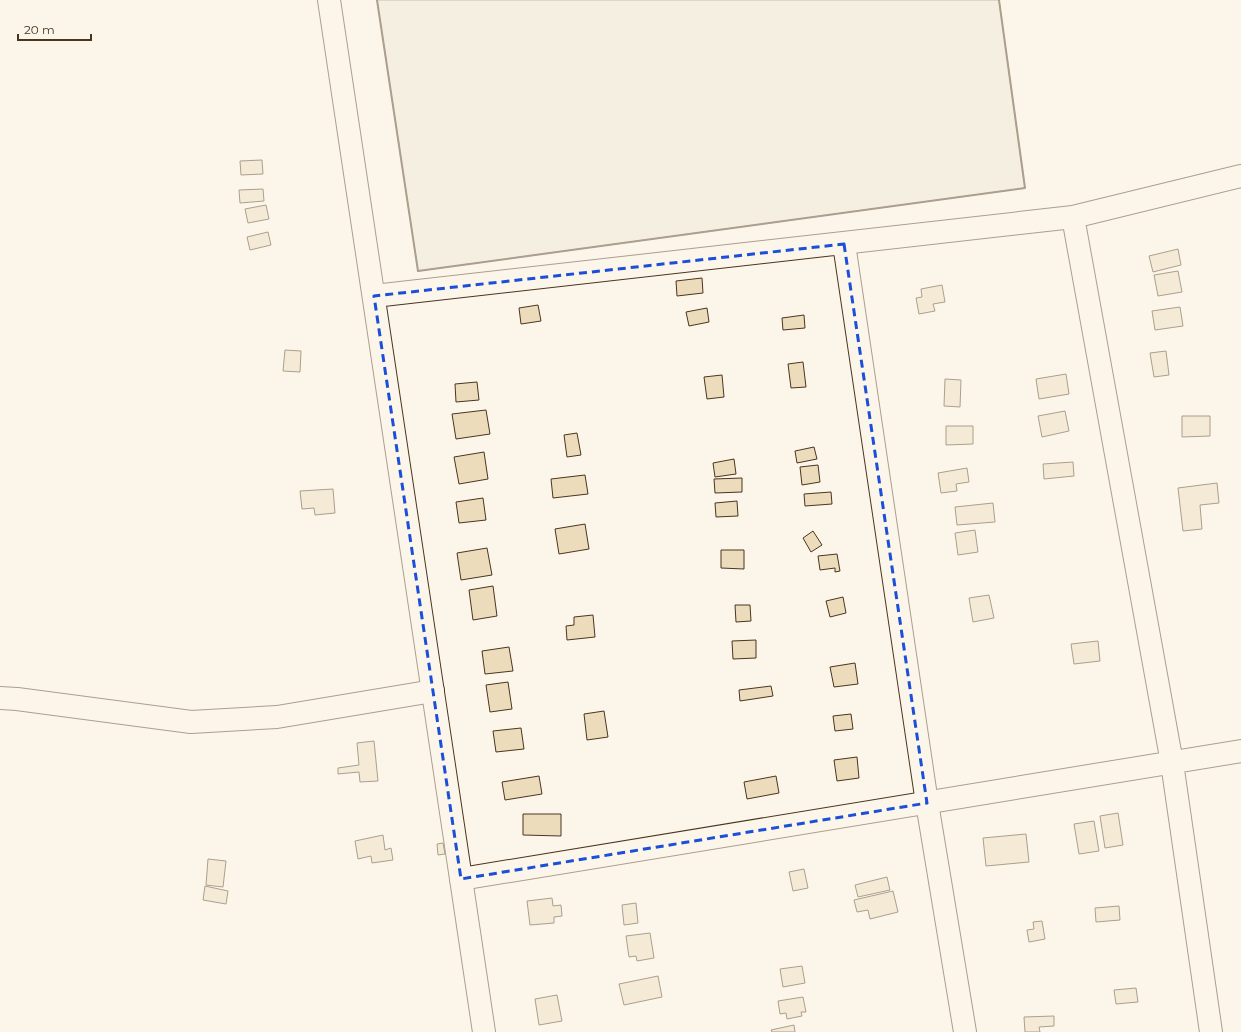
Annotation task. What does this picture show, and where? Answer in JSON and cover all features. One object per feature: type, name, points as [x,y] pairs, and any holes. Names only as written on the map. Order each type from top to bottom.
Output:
[{"type":"street","points":[[329,0],[484,1032]]},
{"type":"street","points":[[374,296],[1073,217],[1241,176]]},
{"type":"street","points":[[1073,217],[1172,763],[1211,1032]]},
{"type":"street","points":[[844,244],[927,803],[965,1032]]},
{"type":"street","points":[[0,698],[191,722],[277,717],[433,692]]},
{"type":"street","points":[[461,879],[1241,751]]},
{"type":"highlighted area","points":[[844,244],[927,803],[461,879],[374,296]]},
{"type":"shaded area","points":[[377,0],[999,0],[1025,188],[418,271]]},
{"type":"building","points":[[262,160],[263,174],[241,175],[240,161]]},
{"type":"building","points":[[263,189],[264,201],[240,203],[239,190]]},
{"type":"building","points":[[266,205],[269,219],[248,223],[245,209]]},
{"type":"building","points":[[268,232],[271,245],[250,250],[247,237]]},
{"type":"building","points":[[1178,249],[1181,265],[1153,272],[1149,256]]},
{"type":"building","points":[[1178,271],[1182,292],[1158,296],[1154,275]]},
{"type":"building","points":[[702,278],[703,293],[677,296],[676,281]]},
{"type":"building","points":[[942,285],[945,302],[933,304],[935,311],[919,314],[916,298],[922,297],[921,289]]},
{"type":"building","points":[[538,305],[541,321],[521,324],[519,308]]},
{"type":"building","points":[[1180,307],[1183,326],[1155,330],[1152,311]]},
{"type":"building","points":[[707,308],[709,322],[689,326],[686,312]]},
{"type":"building","points":[[804,315],[805,328],[783,330],[782,318]]},
{"type":"building","points":[[285,350],[301,351],[300,372],[283,371]]},
{"type":"building","points":[[1166,351],[1169,375],[1154,377],[1150,353]]},
{"type":"building","points":[[803,362],[806,387],[791,388],[788,364]]},
{"type":"building","points":[[1066,374],[1069,394],[1039,399],[1036,379]]},
{"type":"building","points":[[722,375],[724,397],[707,399],[704,377]]},
{"type":"building","points":[[945,379],[961,380],[960,407],[944,406]]},
{"type":"building","points":[[477,382],[479,400],[456,402],[455,384]]},
{"type":"building","points":[[486,410],[490,434],[456,439],[452,414]]},
{"type":"building","points":[[1065,411],[1069,431],[1042,437],[1038,416]]},
{"type":"building","points":[[1182,416],[1210,416],[1210,436],[1182,437]]},
{"type":"building","points":[[946,426],[973,426],[973,444],[946,445]]},
{"type":"building","points":[[577,433],[581,455],[567,457],[564,435]]},
{"type":"building","points":[[814,447],[817,459],[797,463],[795,451]]},
{"type":"building","points":[[484,452],[488,479],[459,484],[454,457]]},
{"type":"building","points":[[734,459],[736,474],[715,477],[713,463]]},
{"type":"building","points":[[1073,462],[1074,476],[1044,479],[1043,464]]},
{"type":"building","points":[[818,465],[820,482],[802,485],[800,467]]},
{"type":"building","points":[[967,468],[969,482],[956,484],[957,491],[941,493],[938,473]]},
{"type":"building","points":[[585,475],[588,494],[553,498],[551,479]]},
{"type":"building","points":[[742,478],[742,492],[715,493],[714,479]]},
{"type":"building","points":[[1217,483],[1219,503],[1200,505],[1202,529],[1183,531],[1178,488]]},
{"type":"building","points":[[333,489],[335,513],[315,515],[314,508],[302,509],[300,491]]},
{"type":"building","points":[[831,492],[832,504],[805,506],[804,494]]},
{"type":"building","points":[[483,498],[486,520],[459,523],[456,502]]},
{"type":"building","points":[[737,501],[738,516],[716,517],[715,503]]},
{"type":"building","points":[[993,503],[995,522],[957,525],[955,507]]},
{"type":"building","points":[[585,524],[589,549],[559,554],[555,529]]},
{"type":"building","points":[[975,530],[978,552],[958,555],[955,533]]},
{"type":"building","points":[[813,531],[822,545],[811,552],[803,538]]},
{"type":"building","points":[[487,548],[492,575],[461,580],[457,553]]},
{"type":"building","points":[[721,550],[744,550],[744,569],[721,568]]},
{"type":"building","points":[[837,554],[840,571],[835,572],[835,568],[820,570],[818,556]]},
{"type":"building","points":[[493,586],[497,616],[473,620],[469,590]]},
{"type":"building","points":[[989,595],[994,618],[973,622],[969,598]]},
{"type":"building","points":[[843,597],[846,613],[830,617],[826,601]]},
{"type":"building","points":[[735,605],[750,605],[751,621],[736,622]]},
{"type":"building","points":[[593,615],[595,637],[567,640],[566,626],[574,625],[574,617]]},
{"type":"building","points":[[756,640],[756,658],[733,659],[732,641]]},
{"type":"building","points":[[1098,641],[1100,661],[1074,664],[1071,644]]},
{"type":"building","points":[[509,647],[513,671],[485,674],[482,651]]},
{"type":"building","points":[[855,663],[858,684],[834,687],[830,667]]},
{"type":"building","points":[[508,682],[512,709],[490,712],[486,685]]},
{"type":"building","points":[[771,686],[773,696],[740,701],[739,690]]},
{"type":"building","points":[[604,711],[608,737],[587,740],[584,714]]},
{"type":"building","points":[[851,714],[853,729],[835,731],[833,716]]},
{"type":"building","points":[[521,728],[524,749],[496,752],[493,731]]},
{"type":"building","points":[[374,741],[378,781],[360,782],[359,772],[338,774],[338,768],[359,765],[357,743]]},
{"type":"building","points":[[857,757],[859,778],[837,781],[834,760]]},
{"type":"building","points":[[539,776],[542,794],[505,800],[502,782]]},
{"type":"building","points":[[776,776],[779,793],[747,799],[744,782]]},
{"type":"building","points":[[1118,813],[1123,845],[1105,848],[1100,816]]},
{"type":"building","points":[[523,814],[561,814],[561,836],[523,835]]},
{"type":"building","points":[[1094,821],[1099,851],[1079,854],[1074,824]]},
{"type":"building","points":[[1026,834],[1029,862],[986,866],[983,838]]},
{"type":"building","points":[[383,835],[385,850],[391,848],[393,860],[372,863],[371,856],[358,859],[355,841]]},
{"type":"building","points":[[443,843],[445,854],[438,855],[437,844]]},
{"type":"building","points":[[208,859],[226,861],[223,887],[206,885]]},
{"type":"building","points":[[804,869],[808,888],[793,891],[789,872]]},
{"type":"building","points":[[887,877],[890,890],[858,897],[855,885]]},
{"type":"building","points":[[205,886],[228,891],[226,904],[203,900]]},
{"type":"building","points":[[893,891],[898,912],[870,919],[868,910],[857,912],[854,900]]},
{"type":"building","points":[[552,898],[553,906],[561,905],[562,916],[554,917],[554,923],[530,925],[527,901]]},
{"type":"building","points":[[636,903],[638,923],[624,925],[622,905]]},
{"type":"building","points":[[1119,906],[1120,920],[1096,922],[1095,908]]},
{"type":"building","points":[[1042,921],[1045,939],[1029,942],[1027,930],[1034,929],[1033,922]]},
{"type":"building","points":[[650,933],[654,958],[637,961],[636,956],[629,957],[626,936]]},
{"type":"building","points":[[802,966],[805,983],[783,987],[780,969]]},
{"type":"building","points":[[658,976],[662,997],[624,1005],[619,984]]},
{"type":"building","points":[[1136,988],[1138,1002],[1116,1004],[1114,990]]},
{"type":"building","points":[[557,995],[562,1021],[539,1025],[535,999]]},
{"type":"building","points":[[803,997],[806,1012],[801,1012],[802,1016],[787,1019],[786,1013],[780,1014],[778,1001]]},
{"type":"building","points":[[1054,1016],[1054,1026],[1039,1027],[1040,1032],[1025,1032],[1024,1017]]},
{"type":"building","points":[[794,1025],[795,1032],[772,1032],[771,1030]]},
{"type":"wall","points":[[377,0],[418,271],[1025,188],[999,0]]}]
